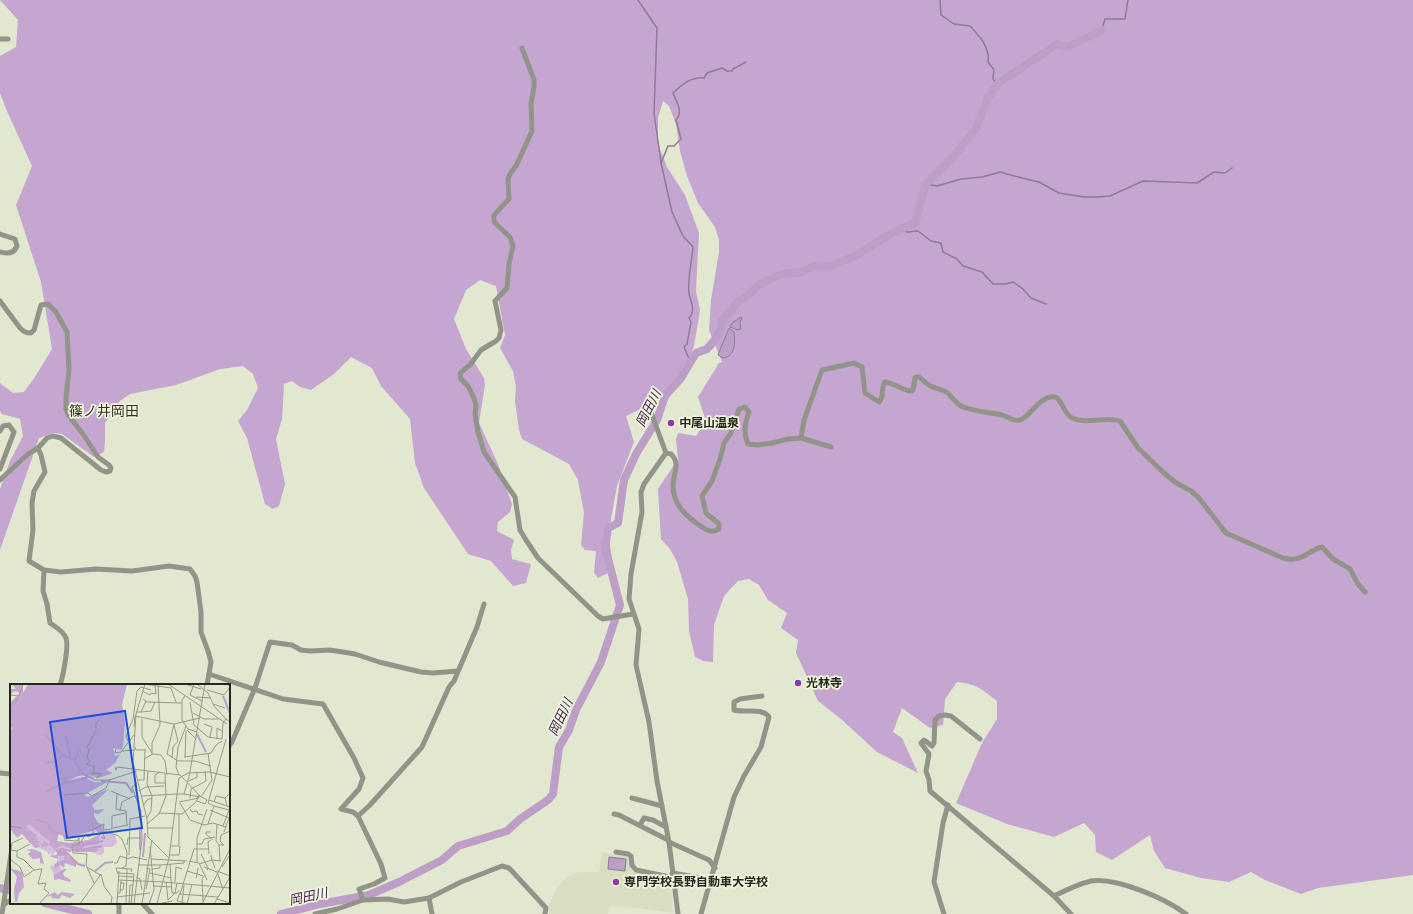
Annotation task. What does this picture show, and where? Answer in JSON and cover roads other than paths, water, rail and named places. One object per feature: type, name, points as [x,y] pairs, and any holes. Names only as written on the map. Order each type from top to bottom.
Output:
[{"type":"street","points":[[0,39],[8,39]]},
{"type":"street","points":[[522,48],[534,80],[531,104],[532,132],[516,166],[508,179],[509,199],[494,215],[494,221],[510,237],[513,246],[509,264],[507,288],[495,301],[501,325],[501,334],[496,341],[479,352],[470,365],[460,373],[474,398],[478,432],[484,452],[516,497],[520,530],[538,558],[598,616],[603,619],[633,614]]},
{"type":"street","points":[[0,234],[15,239],[17,246],[16,250],[11,253],[0,252]]},
{"type":"street","points":[[0,301],[20,328],[24,332],[28,333],[32,333],[34,330],[41,305],[48,304],[56,312],[66,332],[68,340],[70,370],[66,409],[69,416],[98,457],[111,468],[110,471],[106,472],[101,470],[60,438],[53,436],[47,438],[38,448],[28,454],[0,480]]},
{"type":"street","points":[[802,438],[804,420],[822,370],[854,363],[862,367],[865,393],[879,402],[882,399],[883,385],[885,382],[889,382],[902,389],[912,391],[916,377],[919,377],[932,387],[946,392],[962,407],[977,412],[1005,416],[1017,420],[1024,418],[1042,402],[1049,398],[1056,397],[1072,418],[1087,421],[1109,419],[1120,421],[1138,448],[1164,473],[1199,498],[1226,533],[1289,560],[1302,557],[1322,547],[1332,559],[1350,569],[1358,584],[1366,592]]},
{"type":"street","points":[[649,407],[666,453]]},
{"type":"street","points":[[666,453],[671,454],[676,460],[677,468],[673,484],[674,494],[678,504],[689,518],[706,530],[714,532],[719,529],[719,524],[706,513],[702,496],[712,481],[724,443],[731,433],[739,409],[745,407],[749,412],[744,426],[748,444],[758,445],[788,439],[802,438],[831,447]]},
{"type":"street","points":[[0,431],[3,426],[9,425],[14,432],[0,469]]},
{"type":"street","points":[[38,448],[45,472],[34,491],[32,504],[33,530],[29,560],[44,570],[70,572],[96,570],[132,571],[169,566],[190,569],[195,576],[200,596],[201,632],[211,662],[207,684]]},
{"type":"street","points":[[666,453],[644,484],[642,492],[642,512],[631,574],[629,599],[639,629],[636,664],[648,722],[666,826],[678,914]]},
{"type":"street","points":[[44,570],[43,591],[47,604],[50,624],[61,631],[67,641],[63,675],[60,684]]},
{"type":"street","points":[[358,816],[370,805],[422,747],[449,687],[454,681],[477,627],[484,604]]},
{"type":"street","points":[[230,745],[255,688],[270,642],[292,645],[306,651],[330,650],[355,654],[379,662],[433,674],[458,671]]},
{"type":"street","points":[[209,674],[255,688],[283,699],[323,704],[354,758],[363,778],[359,789],[341,809],[353,812],[358,816],[381,864],[385,878],[374,884],[359,889],[363,900]]},
{"type":"street","points":[[701,914],[734,796],[761,747],[769,717],[765,713],[756,711],[740,712],[734,710],[734,702],[740,699],[762,696]]},
{"type":"street","points":[[980,739],[951,716],[939,716],[935,720],[934,743],[932,746],[924,740],[921,743],[929,754],[926,771],[930,791],[1054,896],[1071,914]]},
{"type":"street","points":[[0,773],[10,774]]},
{"type":"street","points":[[632,798],[662,806]]},
{"type":"street","points":[[944,914],[934,882],[943,823],[948,805]]},
{"type":"street","points":[[614,814],[640,825],[668,841],[709,860],[715,868]]},
{"type":"street","points":[[640,825],[644,818],[666,826]]},
{"type":"street","points":[[616,852],[631,856],[632,865],[636,870],[670,877],[673,873]]},
{"type":"street","points":[[2,914],[2,905],[10,860]]},
{"type":"street","points":[[315,914],[337,909],[363,900],[388,899],[404,902],[429,898],[461,882],[502,866],[509,868],[546,908],[545,914]]},
{"type":"street","points":[[673,873],[700,878],[709,887]]},
{"type":"street","points":[[1054,896],[1075,886],[1102,880],[1119,883],[1140,890],[1179,912],[1186,914]]},
{"type":"street","points":[[429,898],[432,914]]},
{"type":"street","points":[[143,904],[152,914]]},
{"type":"waterway","points":[[638,0],[657,28],[654,113],[661,163],[672,212],[683,236],[693,247],[689,277],[689,294],[693,309],[689,318],[691,322],[687,344],[684,347],[690,361]]},
{"type":"waterway","points":[[940,0],[941,15],[954,24],[970,26],[983,42],[986,47],[988,62],[994,70],[993,79],[997,84]]},
{"type":"waterway","points":[[1102,30],[1105,19],[1125,19],[1128,0]]},
{"type":"waterway","name":"岡田川","points":[[281,914],[320,904],[369,895],[399,882],[442,860],[458,846],[507,831],[520,819],[548,800],[553,794],[559,747],[569,730],[576,710],[601,662],[620,605],[605,547],[608,528],[618,523],[624,480],[636,454],[657,420],[665,396],[681,378],[696,353],[707,349],[714,341],[721,330],[722,320],[738,301],[744,299],[760,284],[782,274],[802,272],[813,266],[831,266],[855,256],[892,233],[915,223],[926,184],[953,157],[976,128],[987,100],[997,84],[1057,44],[1068,47],[1102,30]]},
{"type":"waterway","points":[[661,163],[668,146],[674,146],[681,139],[676,120],[679,110],[673,93],[683,84],[695,78],[704,78],[707,73],[722,68],[727,71],[732,71],[746,62]]},
{"type":"waterway","points":[[926,184],[937,186],[961,179],[982,177],[1000,172],[1039,182],[1059,193],[1084,197],[1098,197],[1110,196],[1143,181],[1197,183],[1214,172],[1225,173],[1232,168]]},
{"type":"waterway","points":[[902,229],[907,232],[918,231],[931,241],[941,243],[943,252],[957,259],[963,266],[982,272],[993,284],[1006,284],[1013,282],[1023,289],[1031,298],[1046,304]]},
{"type":"waterway","name":"岡田川","points":[[0,888],[10,891]]},
{"type":"waterway","name":"岡田川","points":[[49,904],[88,914]]},
{"type":"place","name":"中尾山温泉","points":[[671,423]]},
{"type":"place","name":"光林寺","points":[[798,683]]},
{"type":"place","name":"専門学校長野自動車大学校","points":[[616,882]]},
{"type":"district","name":"篠ノ井岡田","points":[[104,411]]}]
